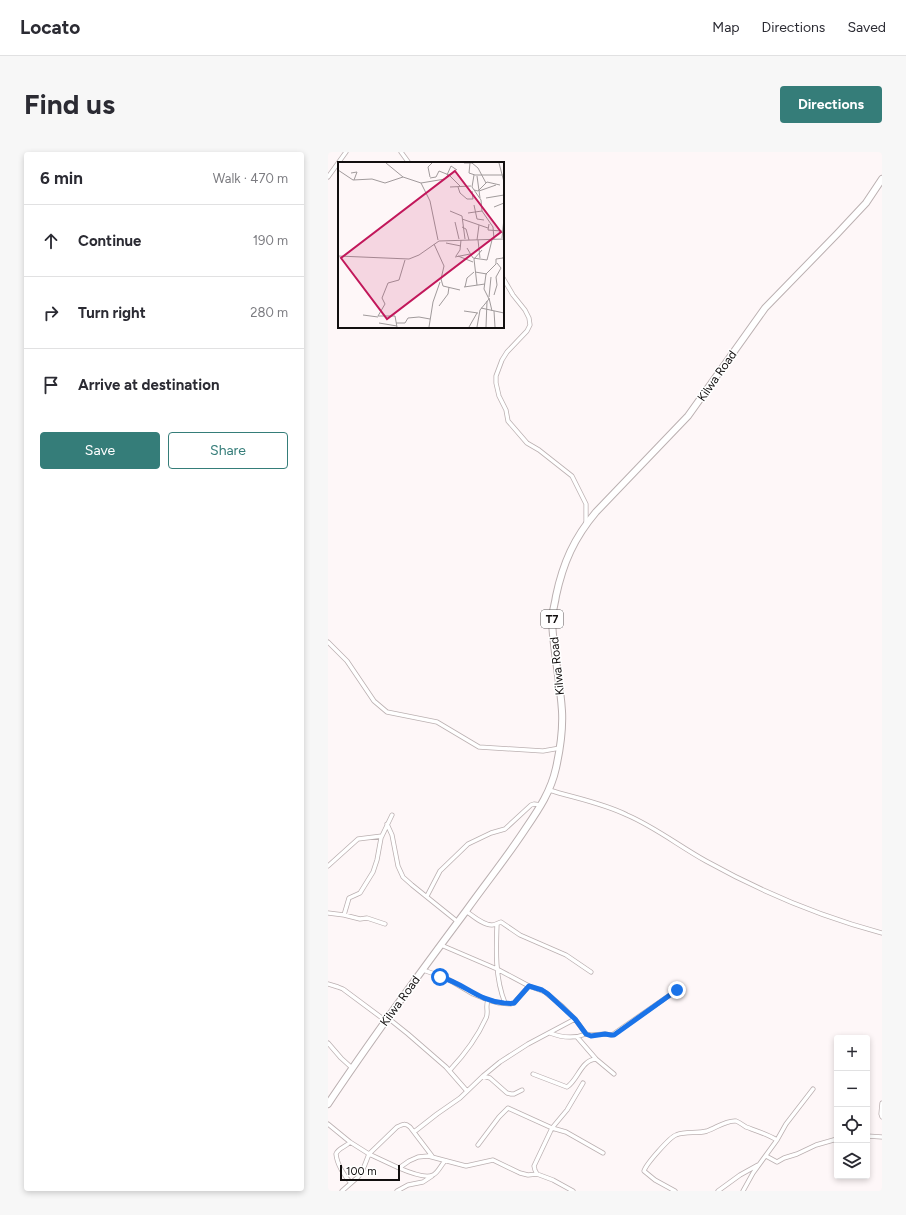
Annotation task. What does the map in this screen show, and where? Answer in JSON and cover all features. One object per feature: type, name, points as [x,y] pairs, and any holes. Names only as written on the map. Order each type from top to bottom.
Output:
[{"type":"highway","name":"Kilwa Road","points":[[328,1104],[352,1068],[514,846],[549,790],[556,769],[560,748],[562,711],[552,618],[560,578],[567,556],[586,523],[688,416],[761,312],[838,234],[866,202],[882,179]]},
{"type":"street","points":[[339,162],[346,152]]},
{"type":"street","points":[[401,152],[408,162]]},
{"type":"street","points":[[328,177],[338,163]]},
{"type":"street","points":[[504,280],[528,315],[530,325],[527,331],[507,352],[502,360],[496,376],[499,396],[506,410],[508,421],[527,443],[539,450],[572,476],[586,504],[586,523]]},
{"type":"street","points":[[328,642],[347,661],[374,701],[387,712],[438,722],[479,747],[543,751],[560,748]]},
{"type":"street","points":[[549,790],[611,808],[626,814],[648,825],[706,861],[752,884],[824,915],[882,933]]},
{"type":"street","points":[[427,896],[440,871],[468,844],[504,830],[531,805],[541,805]]},
{"type":"street","points":[[344,915],[349,898],[360,893],[373,872],[382,836],[392,815]]},
{"type":"street","points":[[387,824],[392,835],[400,871],[406,880],[458,922]]},
{"type":"street","points":[[328,866],[358,839],[382,836]]},
{"type":"street","points":[[466,911],[490,925],[501,922],[520,935],[566,955],[591,972]]},
{"type":"street","points":[[328,914],[344,915],[360,919],[368,918],[385,924]]},
{"type":"street","points":[[497,924],[496,968],[505,1003]]},
{"type":"street","points":[[441,945],[496,968],[529,986],[542,990],[575,1019],[586,1034],[591,1036],[605,1034],[612,1035],[677,990]]},
{"type":"street","points":[[423,970],[446,978],[473,994],[488,1000],[511,1004],[514,1003],[529,986]]},
{"type":"street","points":[[329,985],[343,989],[423,1046],[450,1070],[467,1091]]},
{"type":"street","points":[[450,1070],[464,1055],[484,1022],[487,1014],[486,1006],[488,1000]]},
{"type":"street","points":[[414,1132],[460,1098],[483,1076],[511,1055],[575,1019]]},
{"type":"street","points":[[550,1033],[562,1037],[578,1037],[586,1034]]},
{"type":"street","points":[[578,1037],[596,1059],[614,1074]]},
{"type":"street","points":[[328,1043],[352,1068]]},
{"type":"street","points":[[533,1074],[568,1087],[585,1065],[593,1059],[596,1059]]},
{"type":"street","points":[[483,1076],[490,1078],[507,1093],[514,1094],[522,1090]]},
{"type":"street","points":[[537,1174],[534,1168],[535,1162],[552,1128],[567,1110],[584,1083]]},
{"type":"street","points":[[743,1191],[747,1182],[777,1140],[788,1120],[813,1089]]},
{"type":"street","points":[[882,1103],[882,1117]]},
{"type":"street","points":[[478,1145],[499,1117],[508,1108],[552,1128],[566,1132],[603,1153]]},
{"type":"street","points":[[675,1191],[655,1180],[644,1171],[648,1163],[675,1135],[690,1132],[704,1132],[735,1121],[768,1134],[777,1140]]},
{"type":"street","points":[[328,1124],[350,1142],[369,1154],[408,1172],[423,1176],[432,1176]]},
{"type":"street","points":[[342,1191],[362,1172],[369,1154],[402,1124],[407,1124],[432,1156]]},
{"type":"street","points":[[870,1136],[882,1137]]},
{"type":"street","points":[[766,1156],[776,1162],[834,1139]]},
{"type":"street","points":[[350,1142],[345,1147],[338,1150],[336,1154],[345,1177],[351,1183]]},
{"type":"street","points":[[399,1168],[418,1157],[432,1156],[466,1166],[487,1160],[493,1160],[520,1173],[537,1174],[553,1180],[573,1191]]},
{"type":"street","points":[[397,1191],[408,1185],[423,1182],[436,1173],[445,1161]]},
{"type":"street","points":[[718,1191],[740,1175],[761,1163]]},
{"type":"route","points":[[440,977],[454,982],[473,994],[499,1003],[514,1003],[529,986],[542,990],[563,1007],[575,1019],[586,1034],[591,1036],[605,1034],[614,1035],[677,990]]}]
